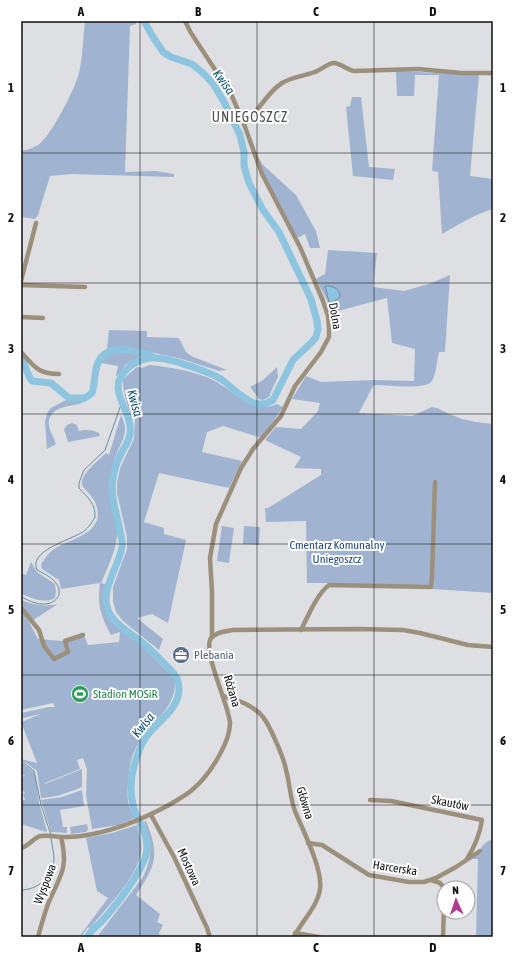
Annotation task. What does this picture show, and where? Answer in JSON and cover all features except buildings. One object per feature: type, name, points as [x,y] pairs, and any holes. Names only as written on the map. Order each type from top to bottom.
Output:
[{"type":"street","name":"Dolna","points":[[185,21],[191,33],[231,94],[244,124],[262,174],[300,248],[323,301],[328,316],[329,328],[329,337],[321,352],[295,386],[281,416],[254,449],[241,468],[216,524],[210,558],[212,637]]},
{"type":"street","points":[[244,124],[282,83],[293,78],[319,71],[332,64],[337,63],[349,70],[354,71],[418,70],[461,73],[493,72]]},
{"type":"street","points":[[21,281],[36,223]]},
{"type":"street","points":[[21,285],[85,287]]},
{"type":"street","points":[[21,318],[43,318]]},
{"type":"street","points":[[21,352],[41,372],[59,374]]},
{"type":"street","points":[[301,630],[320,596],[329,585],[431,587],[435,482]]},
{"type":"street","points":[[21,608],[40,630],[44,646],[54,659],[68,652],[65,641],[83,635]]},
{"type":"street","points":[[212,637],[219,633],[233,630],[403,630],[468,645],[493,647]]},
{"type":"street","name":"Różana","points":[[21,848],[39,836],[74,837],[94,834],[131,823],[180,799],[194,789],[218,759],[230,730],[229,715],[209,652],[210,640],[212,637]]},
{"type":"street","name":"Główna","points":[[223,696],[247,705],[258,712],[264,719],[284,761],[291,796],[319,876],[320,889],[312,908],[294,935]]},
{"type":"street","name":"Skautów","points":[[370,800],[391,801],[482,820],[479,835],[473,850],[464,862]]},
{"type":"street","name":"Mostowa","points":[[148,816],[174,857],[210,937]]},
{"type":"street","name":"Wyspowa","points":[[38,937],[45,911],[63,871],[65,859],[61,837]]},
{"type":"street","name":"Harcerska","points":[[308,843],[322,845],[369,875],[409,882],[424,882],[431,880],[456,867],[480,851]]},
{"type":"street","points":[[431,880],[436,882]]},
{"type":"street","points":[[443,937],[444,920]]},
{"type":"street","points":[[294,935],[319,937]]},
{"type":"green space","points":[[85,21],[135,21],[136,24],[130,26],[125,172],[156,171],[174,174],[174,177],[72,174],[50,176],[38,215],[35,219],[21,217],[21,151],[38,145],[43,140],[56,122],[68,100],[79,73]]},
{"type":"green space","points":[[396,71],[479,75],[470,176],[493,179],[493,209],[460,223],[442,234],[438,172],[432,171],[439,75],[415,75],[414,96],[397,96]]},
{"type":"green space","points":[[352,97],[361,97],[369,167],[395,169],[393,180],[353,176],[346,107],[350,106]]},
{"type":"green space","points":[[258,156],[262,164],[296,195],[316,231],[320,248],[310,248],[305,234],[297,238],[264,175]]},
{"type":"green space","name":"Cmentarz Komunalny Uniegoszcz","points":[[328,250],[377,253],[373,287],[404,291],[429,284],[450,275],[445,352],[439,352],[433,380],[421,386],[373,386],[359,413],[412,416],[432,407],[462,419],[493,424],[493,593],[341,583],[307,583],[306,521],[266,522],[265,508],[268,508],[321,475],[321,469],[294,468],[301,457],[265,440],[276,427],[301,429],[318,411],[320,403],[292,399],[306,376],[321,382],[374,380],[414,381],[415,349],[392,343],[387,298],[330,313],[327,300],[316,279],[325,274]]},
{"type":"green space","points":[[109,330],[147,331],[147,337],[179,338],[186,352],[191,356],[227,370],[219,371],[182,359],[141,350],[114,347],[105,351],[107,348]]},
{"type":"green space","points":[[120,351],[136,353],[139,354],[139,357],[125,365],[120,375],[116,376],[118,366],[101,363],[97,380],[99,363],[101,360],[109,354]]},
{"type":"green space","points":[[149,365],[182,370],[206,377],[251,404],[268,407],[277,404],[283,407],[262,438],[223,426],[207,432],[202,452],[242,461],[229,488],[159,473],[144,522],[164,528],[164,534],[186,540],[168,623],[152,614],[137,618],[163,639],[159,650],[123,621],[116,612],[113,601],[113,587],[127,549],[127,537],[117,493],[117,483],[120,468],[134,439],[135,418],[132,416],[126,400],[123,388],[123,379],[137,367],[142,368]]},
{"type":"green space","points":[[277,367],[278,377],[269,397],[263,400],[259,399],[250,387],[263,380]]},
{"type":"green space","points":[[93,396],[87,400],[81,403],[54,411],[49,420],[49,426],[56,444],[47,449],[45,422],[47,413],[51,408],[66,400],[74,401],[88,399]]},
{"type":"green space","points":[[121,415],[124,421],[125,431],[123,440],[116,455],[109,485],[117,524],[117,532],[113,555],[101,583],[105,584],[104,606],[108,617],[139,643],[174,678],[175,688],[167,708],[145,734],[134,752],[128,778],[128,796],[130,809],[135,818],[118,825],[92,829],[86,795],[87,769],[83,758],[77,760],[80,769],[45,783],[82,769],[82,787],[52,797],[41,798],[37,771],[26,763],[21,762],[21,759],[37,763],[21,722],[41,714],[23,718],[21,713],[55,707],[53,703],[21,710],[21,611],[38,639],[63,641],[83,633],[88,645],[119,642],[120,632],[111,635],[102,616],[99,598],[100,583],[61,589],[59,580],[42,569],[41,564],[51,551],[82,536],[92,528],[97,521],[98,513],[96,506],[93,499],[82,486],[82,481],[93,465],[106,453],[109,455]]},
{"type":"green space","points":[[72,423],[77,425],[79,431],[92,431],[99,433],[100,436],[68,442],[64,429],[67,425]]},
{"type":"green space","points":[[222,526],[234,528],[229,563],[217,561]]},
{"type":"green space","points":[[244,526],[260,527],[259,545],[243,544]]},
{"type":"green space","points":[[31,562],[37,572],[55,584],[55,598],[51,600],[42,600],[34,599],[21,594],[21,573],[26,575]]},
{"type":"green space","points":[[21,600],[39,605],[58,604],[33,620],[21,606]]},
{"type":"green space","points":[[21,765],[25,765],[34,772],[46,832],[21,824],[21,802],[22,800],[25,800],[23,794],[25,793],[21,787],[21,777],[25,776],[21,774]]},
{"type":"green space","points":[[82,790],[84,806],[60,810],[63,827],[67,827],[67,833],[51,832],[41,800],[62,797]]},
{"type":"green space","points":[[146,821],[153,843],[154,860],[148,876],[136,895],[160,914],[157,922],[163,925],[159,933],[160,937],[97,937],[143,877],[150,856],[149,836],[144,822]]},
{"type":"green space","points":[[87,824],[88,829],[86,832],[71,834],[70,827]]},
{"type":"green space","points":[[137,825],[141,850],[136,868],[118,895],[90,928],[88,927],[81,937],[79,937],[108,898],[97,891],[86,838],[112,833]]},
{"type":"green space","points":[[493,839],[493,937],[476,937],[478,859],[472,859],[486,843]]},
{"type":"shaded area","points":[[325,286],[336,288],[340,294],[340,297],[333,302],[329,302]]},
{"type":"waterway","name":"Kwisa","points":[[87,937],[91,931],[107,916],[120,899],[138,872],[146,855],[146,837],[132,803],[131,783],[133,769],[139,750],[144,741],[172,708],[176,702],[179,689],[175,675],[146,646],[114,620],[110,615],[106,602],[108,586],[122,545],[112,492],[113,476],[117,461],[127,443],[130,434],[128,416],[119,392],[118,384],[121,375],[129,367],[142,360],[149,358],[162,359],[180,363],[208,373],[221,379],[249,401],[262,404],[273,400],[293,360],[312,342],[316,337],[318,329],[311,299],[279,232],[263,210],[249,183],[244,166],[244,152],[240,135],[224,102],[214,85],[203,73],[192,64],[171,57],[163,52],[144,21]]},
{"type":"waterway","points":[[21,357],[32,381],[51,383],[69,398],[85,398],[92,393],[97,365],[101,358],[107,353],[113,350],[129,350],[152,356]]},
{"type":"waterway","points":[[21,597],[34,603],[42,604],[51,603],[58,598],[58,586],[51,578],[37,570],[36,563],[44,552],[86,530],[95,517],[94,508],[79,488],[79,483],[84,470],[105,450],[122,402]]},
{"type":"waterway","points":[[21,764],[25,764],[34,771],[41,805],[51,835]]},
{"type":"waterway","points":[[21,890],[33,888],[38,885],[50,872],[54,860],[51,838]]},
{"type":"place","name":"Plebania","points":[[181,655]]},
{"type":"place","name":"Stadion MOSiR","points":[[80,694]]},
{"type":"district","name":"UNIEGOSZCZ","points":[[250,117]]}]
